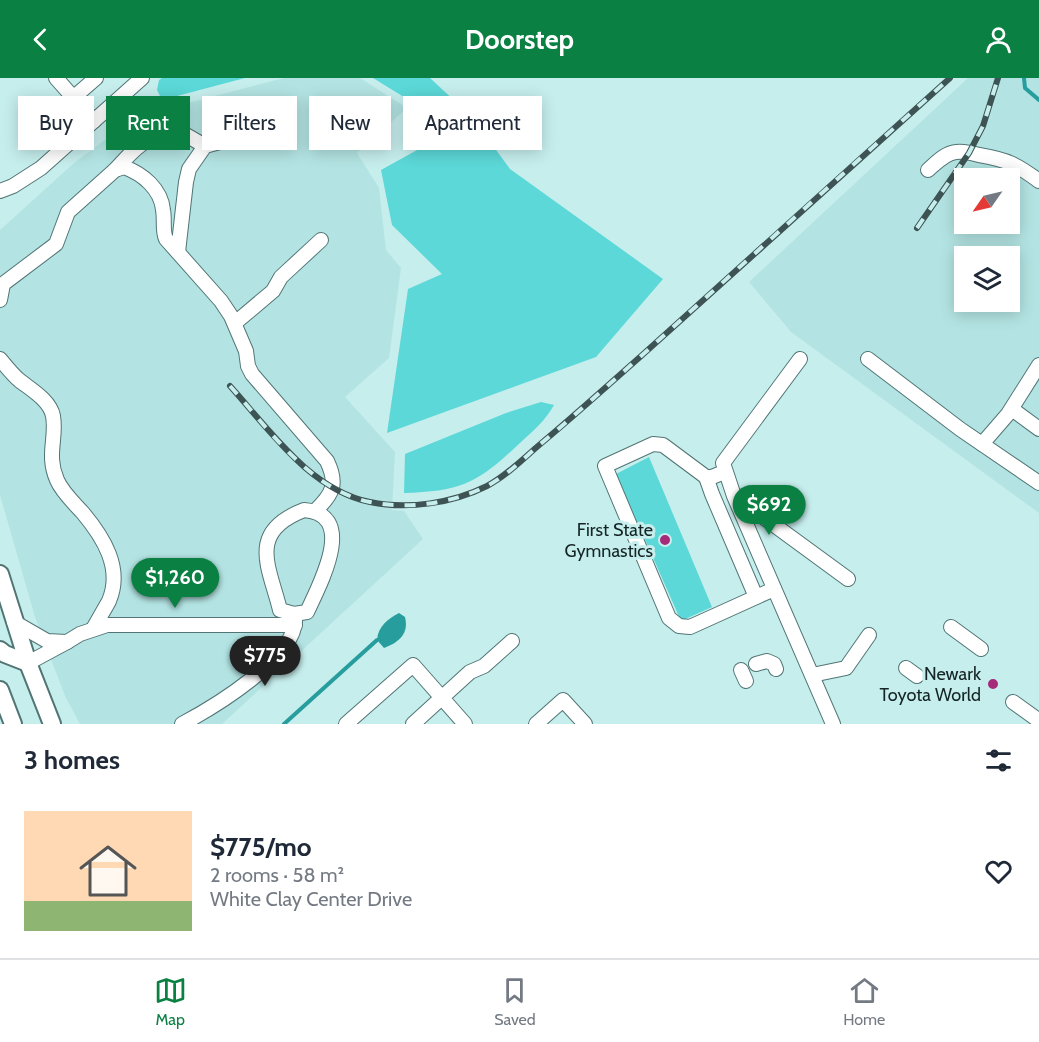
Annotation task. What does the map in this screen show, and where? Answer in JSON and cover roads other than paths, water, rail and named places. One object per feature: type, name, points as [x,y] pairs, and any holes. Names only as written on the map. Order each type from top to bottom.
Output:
[{"type":"main road","points":[[0,574],[28,663],[52,724]]},
{"type":"main road","points":[[0,650],[28,663]]},
{"type":"main road","points":[[0,690],[13,724]]},
{"type":"main road","points":[[0,716],[3,724]]},
{"type":"street","points":[[56,78],[71,96]]},
{"type":"street","points":[[75,96],[96,78]]},
{"type":"street","points":[[94,121],[142,78]]},
{"type":"street","points":[[0,300],[3,284],[56,244],[68,212],[115,170],[139,144],[151,138],[179,131],[202,144]]},
{"type":"street","points":[[0,191],[13,186],[41,168],[61,150]]},
{"type":"street","points":[[178,252],[187,175],[202,150]]},
{"type":"street","points":[[928,170],[940,159],[954,152],[969,153],[1004,159],[1017,165],[1039,181]]},
{"type":"street","points":[[115,170],[124,167],[150,182],[163,207],[166,239],[221,301],[235,323],[252,374],[327,461],[332,470],[333,480],[330,495],[315,511]]},
{"type":"street","points":[[235,323],[273,291],[281,277],[321,240]]},
{"type":"street","points":[[0,359],[50,409],[53,416],[52,460],[57,479],[106,545],[112,560],[113,586],[110,599],[93,629]]},
{"type":"street","points":[[800,359],[723,463],[724,472],[734,496],[810,665],[833,724]]},
{"type":"street","points":[[868,359],[982,444],[1039,483]]},
{"type":"street","points":[[982,444],[1034,387],[1039,365]]},
{"type":"street","points":[[1012,409],[1039,429]]},
{"type":"street","points":[[756,597],[706,477],[663,445],[654,444],[605,466],[669,618],[679,626],[690,627],[774,589]]},
{"type":"street","points":[[706,477],[724,472]]},
{"type":"street","points":[[734,496],[848,579]]},
{"type":"street","points":[[182,724],[229,697],[269,664],[282,649],[295,620],[307,612],[330,555],[332,538],[331,525],[324,515],[315,511],[304,510],[282,522],[267,541],[265,550],[266,563],[280,610],[295,620]]},
{"type":"street","points":[[28,663],[93,629],[121,624],[295,620]]},
{"type":"street","points":[[14,622],[47,641],[67,642]]},
{"type":"street","points":[[951,628],[982,648]]},
{"type":"street","points":[[810,665],[846,668],[869,640]]},
{"type":"street","points":[[413,724],[470,672],[484,666],[513,641]]},
{"type":"street","points":[[756,664],[767,661],[774,664],[776,669]]},
{"type":"street","points":[[346,724],[413,665],[465,724]]},
{"type":"street","points":[[536,724],[563,700],[585,724]]},
{"type":"street","points":[[1013,702],[1038,720],[1039,718]]},
{"type":"waterway","points":[[1024,78],[1025,88],[1039,100]]},
{"type":"waterway","points":[[284,724],[377,640]]},
{"type":"railway","points":[[230,386],[292,456],[328,485],[348,495],[370,502],[415,505],[445,501],[474,492],[507,473],[577,413],[950,78]]},
{"type":"railway","points":[[917,228],[969,153],[983,126],[998,78]]},
{"type":"place","name":"First State Gymnastics","points":[[665,540]]},
{"type":"place","name":"Newark Toyota World","points":[[993,684]]}]
